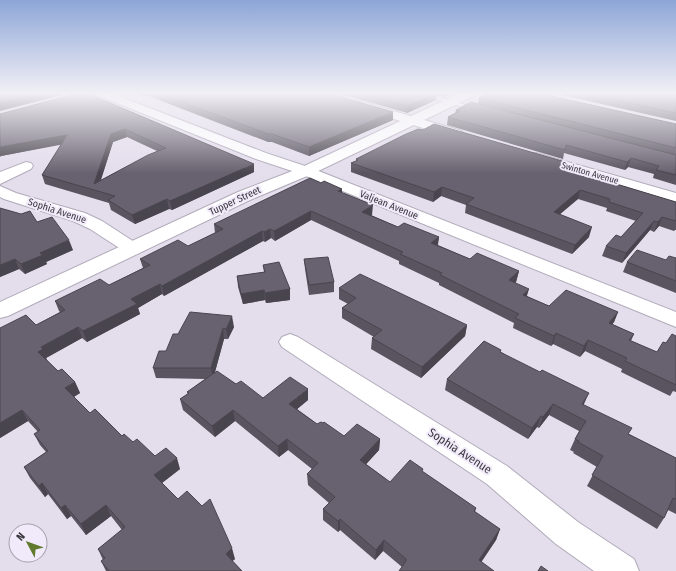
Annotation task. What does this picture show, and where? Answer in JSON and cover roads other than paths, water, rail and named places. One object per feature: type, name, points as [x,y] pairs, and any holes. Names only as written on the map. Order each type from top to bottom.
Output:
[{"type":"street","name":"Valjean Avenue","points":[[169,120],[261,156],[306,171],[676,320]]},
{"type":"street","points":[[409,120],[466,136]]},
{"type":"street","name":"Tupper Street","points":[[0,310],[244,196],[306,171],[416,120]]},
{"type":"street","name":"Swinton Avenue","points":[[526,154],[676,198]]},
{"type":"street","points":[[0,180],[5,175],[26,166]]},
{"type":"street","name":"Sophia Avenue","points":[[0,191],[10,196],[79,217],[96,225],[132,249]]},
{"type":"street","name":"Sophia Avenue","points":[[290,342],[497,475],[567,533],[622,571]]}]
